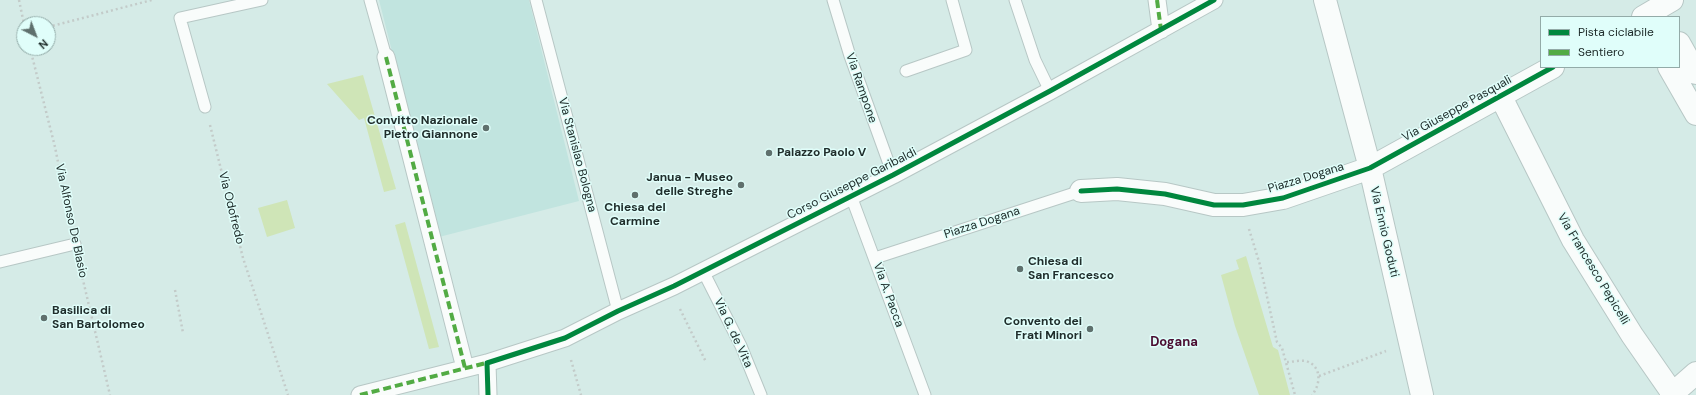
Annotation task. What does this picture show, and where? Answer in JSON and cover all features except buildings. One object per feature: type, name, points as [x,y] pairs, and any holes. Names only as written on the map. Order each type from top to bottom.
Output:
[{"type":"street","points":[[1157,0],[1161,30]]},
{"type":"street","name":"Corso Giuseppe Garibaldi","points":[[360,395],[487,363],[565,338],[703,271],[893,175],[1050,91],[1214,0]]},
{"type":"street","name":"Via Ennio Goduti","points":[[1325,0],[1370,168],[1422,395]]},
{"type":"street","points":[[1680,45],[1696,73]]},
{"type":"street","points":[[386,57],[465,368]]},
{"type":"street","name":"Via Giuseppe Pasquali","points":[[1370,168],[1552,68]]},
{"type":"street","points":[[1670,68],[1696,114]]},
{"type":"street","name":"Via Francesco Pepicelli","points":[[1501,97],[1573,240],[1632,335],[1672,394]]},
{"type":"street","name":"Piazza Dogana","points":[[1081,191],[1118,189],[1164,194],[1214,205],[1243,205],[1283,198],[1370,168]]},
{"type":"street","points":[[487,363],[488,395]]},
{"type":"street","points":[[1672,394],[1696,373]]},
{"type":"lane","points":[[205,107],[180,18],[262,0]]},
{"type":"lane","points":[[370,0],[386,57]]},
{"type":"lane","name":"Via Stanislao Bologna","points":[[536,0],[618,311]]},
{"type":"lane","name":"Via Rampone","points":[[833,0],[850,56],[883,151],[893,175]]},
{"type":"lane","points":[[906,71],[966,50],[952,0]]},
{"type":"lane","points":[[1015,0],[1036,60],[1050,91]]},
{"type":"lane","name":"Piazza Dogana","points":[[875,258],[1081,191]]},
{"type":"lane","name":"Via A. Pacca","points":[[851,196],[925,395]]},
{"type":"lane","points":[[0,262],[75,244]]},
{"type":"lane","name":"Via G. de Vita","points":[[703,271],[741,346],[761,395]]},
{"type":"path","points":[[19,0],[22,16]]},
{"type":"path","points":[[56,25],[152,0]]},
{"type":"path","points":[[1250,229],[1260,265],[1277,342],[1282,348],[1295,395]]},
{"type":"path","points":[[175,290],[183,333]]},
{"type":"path","points":[[680,309],[706,362]]},
{"type":"path","points":[[565,338],[581,395]]},
{"type":"path","points":[[1319,376],[1410,343]]},
{"type":"path","points":[[1286,362],[1306,361],[1314,367],[1319,376],[1319,385],[1312,395]]},
{"type":"shaded area","name":"Convitto Nazionale Pietro Giannone","points":[[379,0],[529,0],[579,201],[439,237]]},
{"type":"green space","points":[[363,75],[396,189],[384,192],[364,118],[359,120],[327,84]]},
{"type":"green space","points":[[287,200],[295,228],[267,237],[258,208]]},
{"type":"green space","points":[[405,222],[439,347],[429,349],[395,225]]},
{"type":"green space","points":[[1246,256],[1273,347],[1278,350],[1290,395],[1259,395],[1235,326],[1221,275],[1239,269],[1236,260]]},
{"type":"marked path","points":[[1157,0],[1161,30]]},
{"type":"marked path","points":[[386,57],[465,368]]},
{"type":"marked path","points":[[360,395],[490,362]]},
{"type":"cycle path","points":[[488,395],[487,363],[565,338],[618,311],[674,286],[893,175],[1050,91],[1214,0]]},
{"type":"cycle path","points":[[1081,191],[1117,189],[1165,194],[1214,205],[1243,205],[1283,198],[1370,168],[1551,68]]},
{"type":"place","name":"Convitto Nazionale Pietro Giannone","points":[[486,128]]},
{"type":"place","name":"Palazzo Paolo V","points":[[769,153]]},
{"type":"place","name":"Janua - Museo delle Streghe","points":[[741,185]]},
{"type":"place","name":"Chiesa del Carmine","points":[[635,195]]},
{"type":"place","name":"Chiesa di San Francesco","points":[[1020,269]]},
{"type":"place","name":"Basilica di San Bartolomeo","points":[[44,318]]},
{"type":"place","name":"Convento dei Frati Minori","points":[[1090,329]]},
{"type":"district","name":"Dogana","points":[[1174,343]]}]
